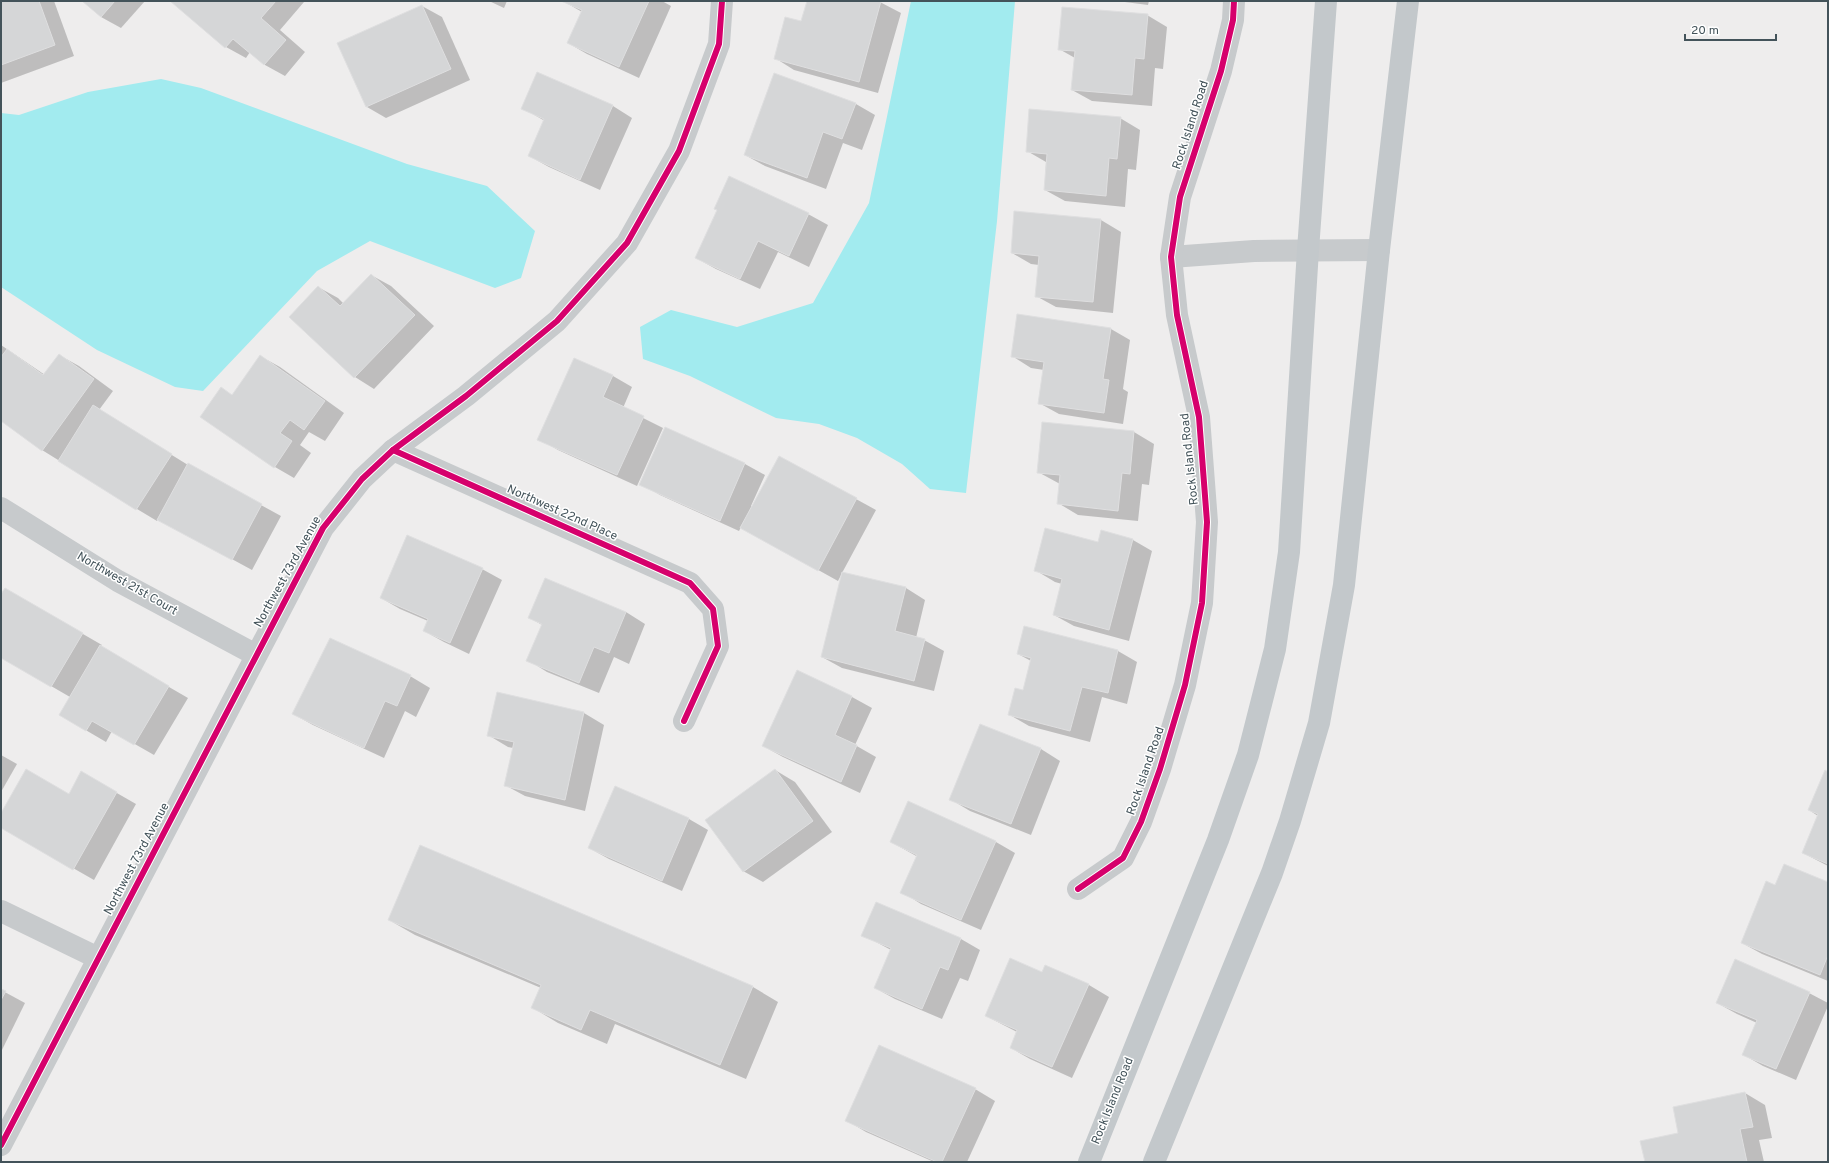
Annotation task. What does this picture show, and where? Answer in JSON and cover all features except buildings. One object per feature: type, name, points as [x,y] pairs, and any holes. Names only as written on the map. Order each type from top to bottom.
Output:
[{"type":"main road","name":"Rock Island Road","points":[[1089,1162],[1218,840],[1248,754],[1275,649],[1289,552],[1308,250],[1326,1]]},
{"type":"main road","points":[[1154,1162],[1272,873],[1290,821],[1319,723],[1344,585],[1379,250],[1408,1]]},
{"type":"street","name":"Northwest 73rd Avenue","points":[[1,1145],[323,528],[362,479],[393,450],[466,396],[556,321],[627,243],[679,151],[719,44],[722,1]]},
{"type":"street","name":"Rock Island Road","points":[[1078,888],[1123,858],[1141,822],[1160,769],[1185,685],[1202,603],[1207,522],[1199,425],[1177,315],[1171,257],[1180,197],[1221,71],[1233,20],[1234,1]]},
{"type":"street","points":[[1171,257],[1254,251],[1379,250]]},
{"type":"street","name":"Northwest 22nd Place","points":[[393,450],[690,583],[713,609],[718,646],[684,721]]},
{"type":"street","name":"Northwest 21st Court","points":[[1,508],[118,581],[256,655]]},
{"type":"street","points":[[1,911],[98,958]]},
{"type":"water","points":[[911,1],[1015,1],[997,221],[966,493],[930,489],[902,464],[857,438],[819,424],[776,418],[690,376],[643,359],[640,327],[671,310],[737,327],[813,303],[869,203]]},
{"type":"water","points":[[161,79],[201,88],[407,164],[487,186],[535,231],[521,278],[495,288],[370,241],[317,271],[203,391],[175,387],[97,350],[1,287],[1,113],[19,115],[88,92]]},
{"type":"cycle path","points":[[1,1145],[323,528],[362,479],[393,450],[466,396],[557,321],[627,243],[679,151],[719,44],[722,1]]},
{"type":"cycle path","points":[[1078,889],[1123,858],[1141,822],[1160,769],[1185,685],[1202,603],[1207,522],[1199,417],[1177,315],[1171,257],[1180,197],[1221,71],[1233,20],[1234,1]]},
{"type":"cycle path","points":[[393,450],[690,583],[713,609],[718,646],[684,721]]}]
